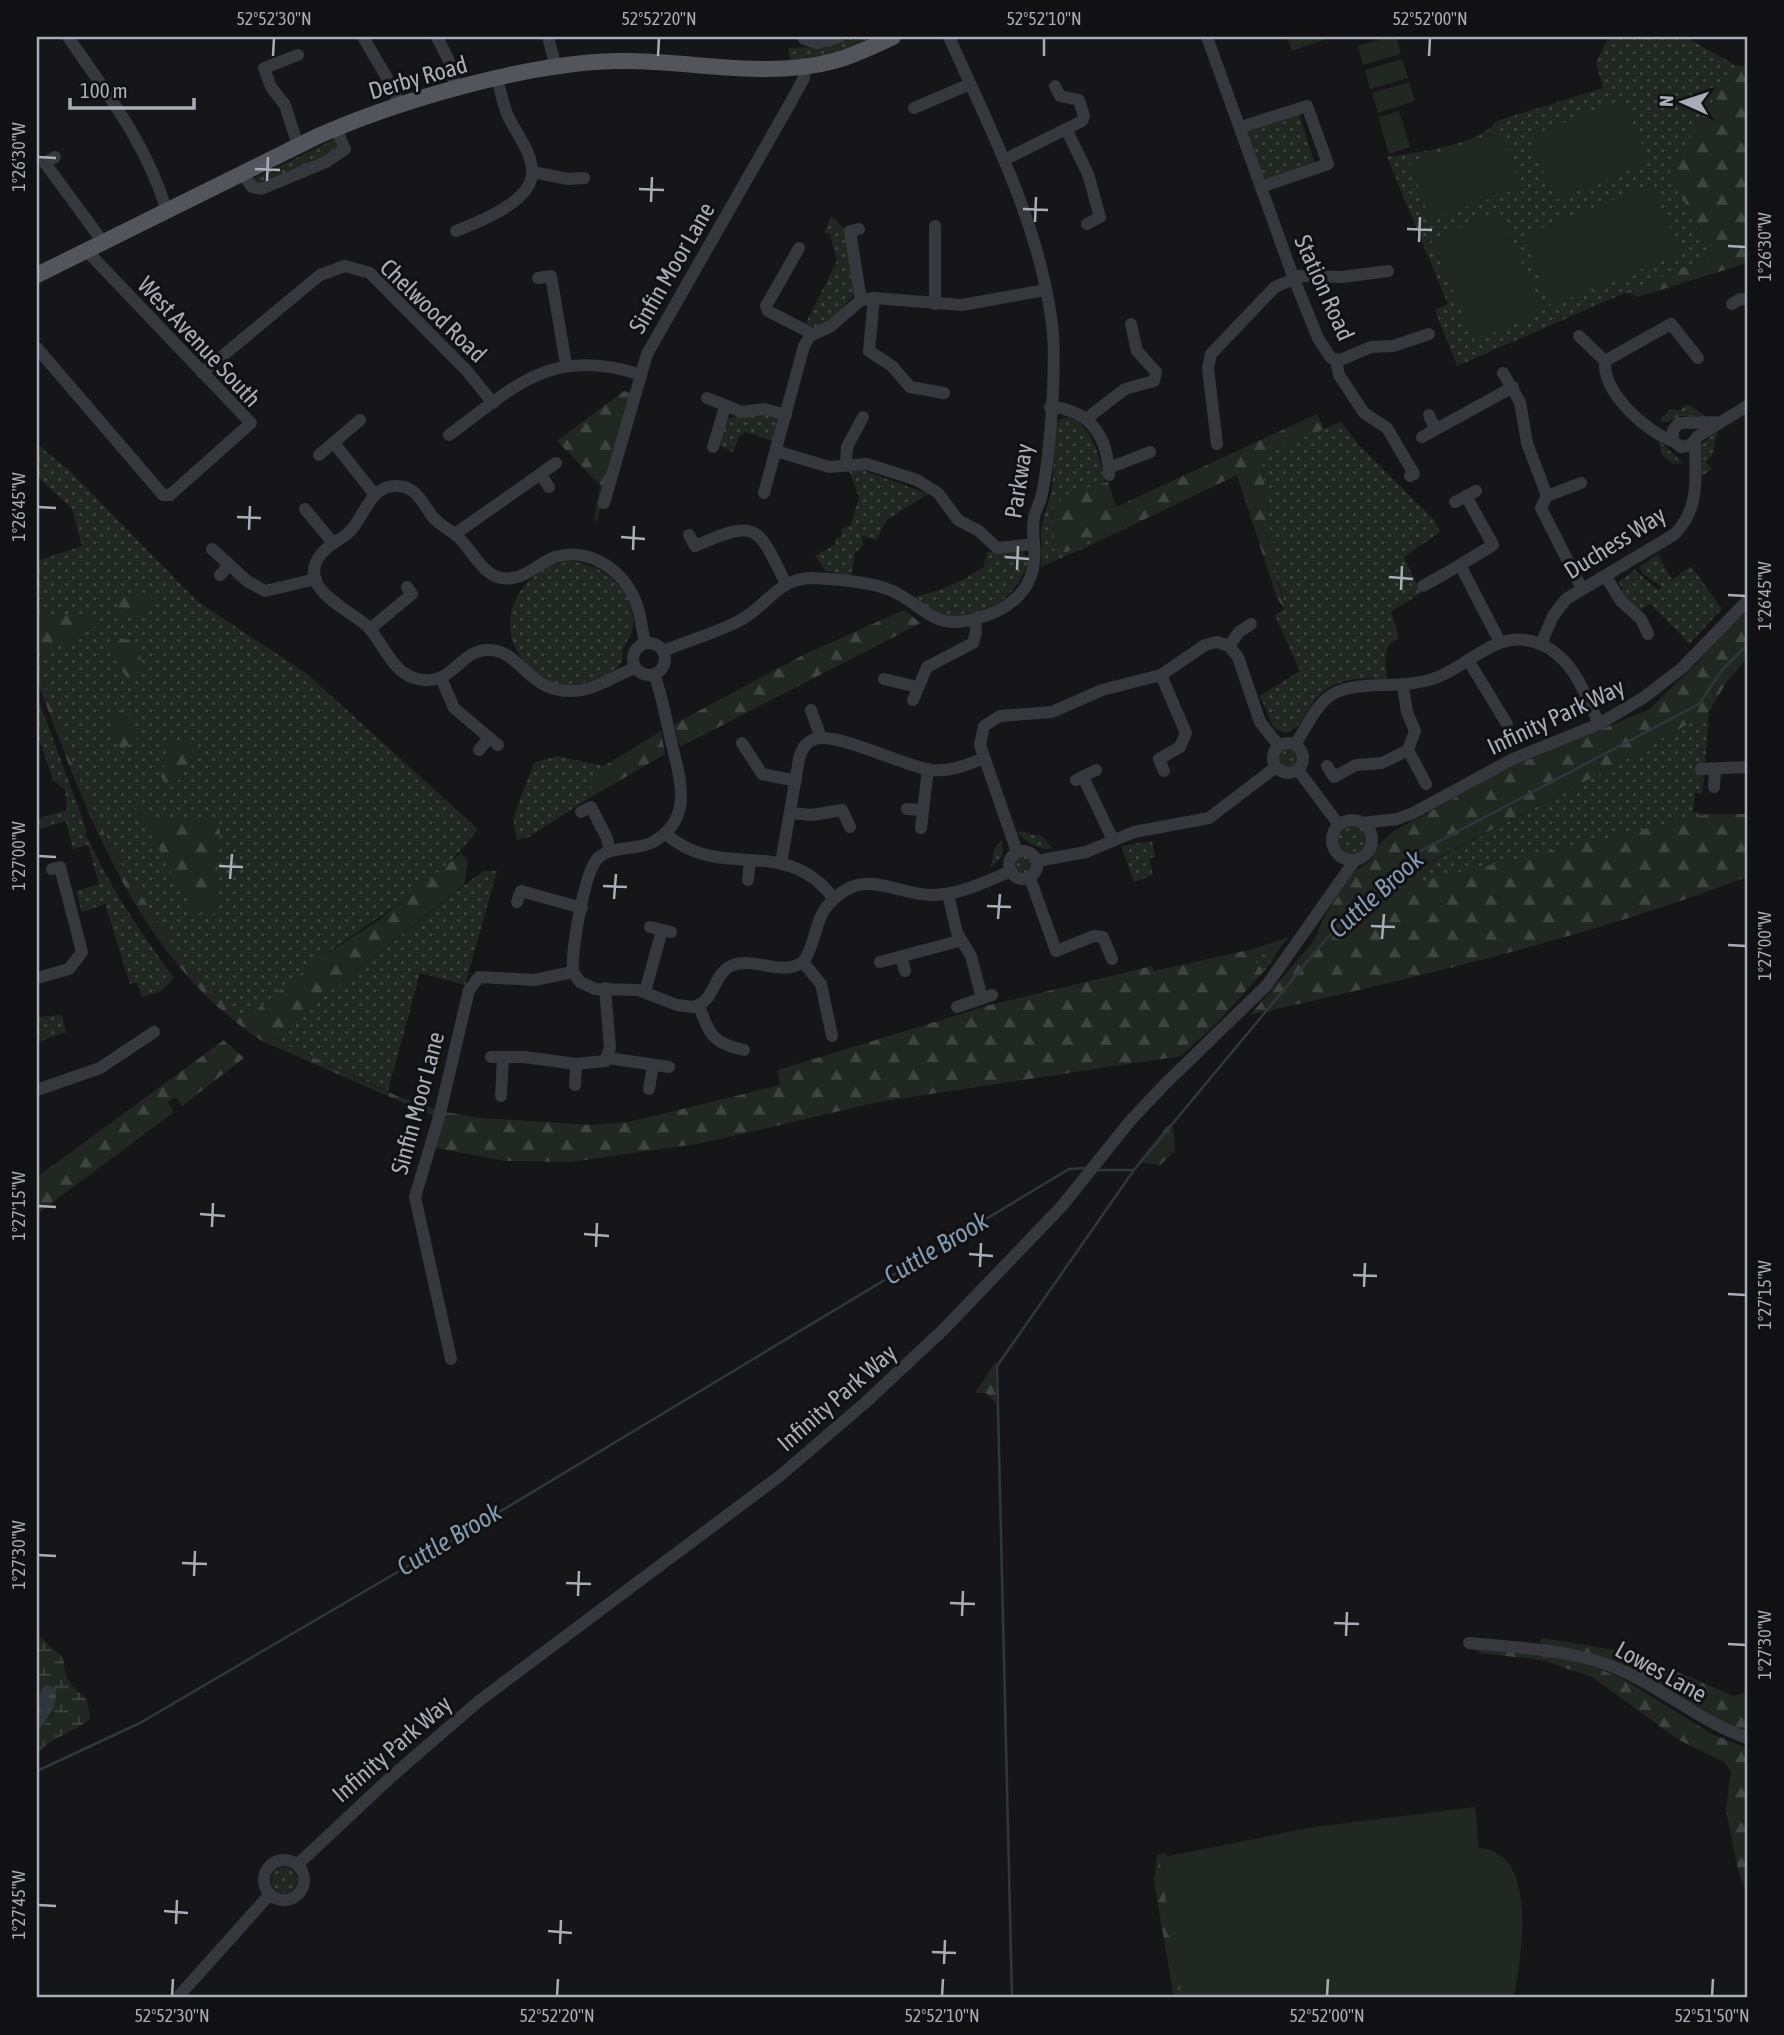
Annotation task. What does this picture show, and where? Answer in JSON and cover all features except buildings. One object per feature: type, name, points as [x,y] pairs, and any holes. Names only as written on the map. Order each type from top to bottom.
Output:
[{"type":"main road","name":"Derby Road","points":[[37,275],[336,128],[456,90],[556,67],[616,61],[805,66],[834,61],[887,38]]},
{"type":"street","points":[[68,37],[136,137],[156,176],[167,212]]},
{"type":"street","points":[[363,37],[393,89],[399,106]]},
{"type":"street","points":[[438,37],[449,61],[456,90]]},
{"type":"street","points":[[548,37],[556,67]]},
{"type":"street","points":[[804,39],[817,43],[839,37]]},
{"type":"street","name":"Parkway","points":[[663,651],[739,621],[786,584],[812,578],[876,586],[895,592],[936,620],[952,622],[975,620],[1005,608],[1023,591],[1031,576],[1033,525],[1044,479],[1053,341],[1045,290],[1017,190],[949,37]]},
{"type":"street","name":"Station Road","points":[[1207,37],[1294,277],[1318,338],[1331,358],[1336,360],[1371,347],[1393,346],[1425,339]]},
{"type":"street","points":[[298,55],[264,68],[271,87],[285,104],[298,146]]},
{"type":"street","name":"Sinfin Moor Lane","points":[[604,503],[639,374],[669,314],[804,78],[805,66]]},
{"type":"street","points":[[456,231],[510,205],[529,184],[533,172],[527,152],[507,113],[498,79]]},
{"type":"street","points":[[914,108],[970,84]]},
{"type":"street","points":[[1004,160],[1067,131],[1082,121],[1083,111],[1079,100],[1060,96],[1055,86]]},
{"type":"street","points":[[1241,127],[1307,106],[1328,164],[1261,187]]},
{"type":"street","points":[[243,174],[252,187],[261,189],[326,162],[345,149],[336,128]]},
{"type":"street","points":[[1067,131],[1088,174],[1100,217],[1087,224]]},
{"type":"street","points":[[55,157],[46,163],[96,228],[103,242]]},
{"type":"street","points":[[533,172],[568,179],[584,178]]},
{"type":"street","points":[[934,226],[935,304]]},
{"type":"street","points":[[859,229],[850,231],[868,299],[869,351],[892,366],[910,387],[944,393]]},
{"type":"street","points":[[799,248],[766,306],[768,311],[807,331],[810,336]]},
{"type":"street","name":"West Avenue South","points":[[37,348],[163,495],[170,495],[251,423],[86,250]]},
{"type":"street","name":"Chelwood Road","points":[[202,373],[320,275],[345,266],[370,273],[467,371],[493,403]]},
{"type":"street","points":[[1213,437],[1208,368],[1211,354],[1275,287],[1294,277],[1342,277],[1388,271]]},
{"type":"street","points":[[538,278],[558,275],[566,365]]},
{"type":"street","points":[[764,493],[801,354],[810,336],[831,326],[868,299],[935,304],[985,303],[1045,290]]},
{"type":"street","points":[[1732,304],[1740,299],[1747,300]]},
{"type":"street","points":[[1605,361],[1669,319],[1698,358]]},
{"type":"street","points":[[1086,419],[1125,389],[1154,381],[1156,372],[1137,351],[1131,324]]},
{"type":"street","points":[[1579,336],[1605,361],[1606,373],[1625,407],[1636,418],[1687,442]]},
{"type":"street","points":[[1336,360],[1337,371],[1364,413],[1387,428],[1414,474],[1410,477]]},
{"type":"street","points":[[449,435],[523,382],[566,365],[609,365],[639,374]]},
{"type":"street","points":[[1503,373],[1513,387],[1522,409],[1527,443],[1547,496],[1541,513],[1582,589]]},
{"type":"street","points":[[1422,437],[1513,387]]},
{"type":"street","points":[[707,398],[742,412],[764,409],[786,415]]},
{"type":"street","points":[[1687,442],[1747,405]]},
{"type":"street","points":[[713,447],[725,407]]},
{"type":"street","points":[[1050,407],[1073,409],[1086,419],[1102,442],[1109,471],[1150,452]]},
{"type":"street","points":[[1429,415],[1435,429]]},
{"type":"street","points":[[846,465],[847,447],[863,417]]},
{"type":"street","points":[[319,455],[360,420]]},
{"type":"street","points":[[1651,426],[1674,427],[1682,422],[1721,422]]},
{"type":"street","name":"Duchess Way","points":[[1541,644],[1559,607],[1582,589],[1681,528],[1695,500],[1695,473],[1687,442],[1690,424]]},
{"type":"street","points":[[1674,427],[1687,442]]},
{"type":"street","points":[[334,443],[375,495]]},
{"type":"street","points":[[776,451],[829,467],[867,464],[929,486],[958,520],[979,531],[997,548],[1034,544]]},
{"type":"street","points":[[455,534],[556,463]]},
{"type":"street","points":[[541,475],[549,487]]},
{"type":"street","points":[[1547,496],[1580,483]]},
{"type":"street","points":[[635,668],[592,688],[559,691],[533,680],[506,654],[487,650],[470,655],[455,671],[441,678],[424,680],[407,675],[395,664],[370,629],[323,595],[315,575],[321,554],[351,531],[375,495],[390,487],[411,489],[421,497],[433,518],[455,534],[486,571],[503,579],[517,578],[546,560],[567,555],[588,557],[609,566],[622,578],[635,599],[645,643]]},
{"type":"street","points":[[1423,586],[1493,545],[1466,497]]},
{"type":"street","points":[[305,509],[333,543]]},
{"type":"street","points":[[689,535],[695,546],[737,529],[752,531],[765,544],[786,584]]},
{"type":"street","points":[[212,549],[265,591],[315,575]]},
{"type":"street","points":[[220,575],[229,565]]},
{"type":"street","points":[[1460,565],[1500,642]]},
{"type":"street","points":[[1605,577],[1621,601],[1646,616],[1648,634]]},
{"type":"street","points":[[370,629],[412,594]]},
{"type":"street","name":"Infinity Park Way","points":[[1362,823],[1396,819],[1436,803],[1513,759],[1599,724],[1662,684],[1747,601]]},
{"type":"street","points":[[913,700],[927,667],[972,643],[976,632],[975,620]]},
{"type":"street","points":[[1229,646],[1239,632],[1251,624]]},
{"type":"street","points":[[1295,745],[1316,710],[1333,695],[1351,688],[1403,686],[1437,677],[1500,642],[1525,640],[1541,644],[1556,653],[1574,673],[1599,724]]},
{"type":"street","points":[[1017,852],[984,758],[981,732],[996,717],[1052,712],[1102,690],[1161,675],[1205,645],[1217,642],[1229,646],[1242,666],[1260,722],[1279,746]]},
{"type":"street","points":[[645,643],[655,644],[663,651],[663,667],[654,674],[644,674],[635,668],[633,653],[645,643]]},
{"type":"street","points":[[1468,660],[1502,704],[1507,724]]},
{"type":"street","points":[[654,674],[683,789],[678,816],[666,833],[638,848],[610,851],[599,857],[590,869],[573,972],[586,986],[627,988],[687,1007],[699,1006],[711,996],[721,975],[730,966],[744,964],[783,969],[803,962],[820,919],[834,899],[859,885],[877,883],[921,894],[948,894],[1011,871]]},
{"type":"street","points":[[1160,760],[1180,747],[1186,739],[1161,675]]},
{"type":"street","points":[[441,678],[451,703],[493,742],[479,750]]},
{"type":"street","points":[[884,678],[917,687]]},
{"type":"street","points":[[1334,776],[1356,765],[1382,763],[1408,750],[1415,736],[1403,686]]},
{"type":"street","points":[[811,710],[821,738]]},
{"type":"street","points":[[782,863],[801,752],[808,743],[821,738],[928,769],[955,768],[984,758]]},
{"type":"street","points":[[742,743],[762,774],[796,781]]},
{"type":"street","points":[[1279,746],[1295,745]]},
{"type":"street","points":[[1295,745],[1303,757],[1298,770]]},
{"type":"street","points":[[1279,746],[1273,758],[1276,767],[1289,773],[1298,770]]},
{"type":"street","points":[[1408,750],[1426,784]]},
{"type":"street","points":[[736,763],[749,757]]},
{"type":"street","points":[[1037,861],[1086,852],[1134,832],[1209,818],[1276,767]]},
{"type":"street","points":[[1701,769],[1747,767]]},
{"type":"street","points":[[921,828],[928,769]]},
{"type":"street","points":[[1096,770],[1079,778],[1113,840]]},
{"type":"street","points":[[1298,770],[1339,825]]},
{"type":"street","points":[[1714,787],[1715,770]]},
{"type":"street","points":[[846,797],[842,810],[850,827]]},
{"type":"street","points":[[590,807],[607,838],[610,851]]},
{"type":"street","points":[[906,809],[922,810]]},
{"type":"street","points":[[791,813],[812,815],[842,810]]},
{"type":"street","name":"Infinity Park Way","points":[[1372,841],[1396,819]]},
{"type":"street","points":[[1350,820],[1362,823],[1370,830],[1372,841],[1366,854],[1355,860],[1344,859],[1335,852],[1332,837],[1339,825],[1350,820]]},
{"type":"street","points":[[666,833],[680,846],[700,856],[782,863],[813,877],[834,899]]},
{"type":"street","points":[[1017,852],[1033,854],[1037,861],[1037,869],[1030,878]]},
{"type":"street","points":[[1017,852],[1010,860],[1011,871],[1017,878],[1030,878]]},
{"type":"street","name":"Infinity Park Way","points":[[1333,889],[1335,852]]},
{"type":"street","points":[[748,880],[750,860]]},
{"type":"street","name":"Infinity Park Way","points":[[297,1865],[400,1768],[489,1693],[729,1516],[866,1402],[980,1295],[1165,1084],[1267,985],[1355,860]]},
{"type":"street","points":[[37,978],[69,969],[82,952],[60,867],[52,869]]},
{"type":"street","points":[[1030,878],[1060,964]]},
{"type":"street","points":[[520,892],[582,908]]},
{"type":"street","points":[[948,894],[959,941],[971,956],[987,997],[957,1007]]},
{"type":"street","points":[[645,992],[661,930]]},
{"type":"street","points":[[1056,951],[1106,932],[1112,959]]},
{"type":"street","points":[[880,962],[959,941]]},
{"type":"street","points":[[901,957],[905,971]]},
{"type":"street","points":[[803,962],[821,984],[832,1036]]},
{"type":"street","name":"Sinfin Moor Lane","points":[[451,1359],[415,1197],[439,1117],[472,982],[484,976],[534,981],[573,972]]},
{"type":"street","points":[[605,988],[608,1058]]},
{"type":"street","points":[[826,1004],[840,1002]]},
{"type":"street","points":[[699,1006],[714,1038],[728,1053],[744,1050]]},
{"type":"street","points":[[37,1090],[96,1070],[153,1032]]},
{"type":"street","points":[[501,1097],[497,1057],[533,1057],[576,1064],[599,1064],[608,1058],[669,1067]]},
{"type":"street","points":[[575,1085],[576,1064]]},
{"type":"street","points":[[649,1089],[653,1065]]},
{"type":"street","name":"Lowes Lane","points":[[1469,1643],[1571,1654],[1602,1663],[1625,1672],[1720,1728],[1747,1738]]},
{"type":"street","points":[[285,1860],[297,1865],[303,1884],[296,1895],[283,1900],[270,1894],[264,1882],[268,1869],[285,1860]]},
{"type":"street","points":[[177,1998],[270,1894]]},
{"type":"green space","points":[[846,37],[876,37],[852,50],[791,62],[788,48],[815,47]]},
{"type":"green space","points":[[1287,37],[1333,37],[1292,51]]},
{"type":"green space","points":[[1396,37],[1401,54],[1363,65],[1358,46]]},
{"type":"green space","points":[[1609,37],[1685,37],[1735,65],[1670,171],[1710,256],[1457,366],[1435,310],[1448,304],[1387,157],[1462,142],[1488,130],[1497,121],[1603,88],[1596,62]]},
{"type":"green space","points":[[1402,59],[1408,78],[1370,89],[1365,70]]},
{"type":"green space","points":[[1735,65],[1747,66],[1747,263],[1638,297],[1625,292],[1710,256],[1670,171]]},
{"type":"green space","points":[[1409,82],[1415,101],[1378,113],[1372,93]]},
{"type":"green space","points":[[1623,99],[1649,162],[1555,200],[1529,137]]},
{"type":"green space","points":[[1399,111],[1410,147],[1389,154],[1378,117]]},
{"type":"green space","points":[[1299,114],[1315,163],[1264,182],[1247,131]]},
{"type":"green space","points":[[1502,130],[1522,187],[1430,220],[1410,164]]},
{"type":"green space","points":[[335,139],[339,151],[260,185],[251,180]]},
{"type":"green space","points":[[1652,184],[1680,254],[1551,306],[1523,236]]},
{"type":"green space","points":[[1499,210],[1543,311],[1475,341],[1431,240]]},
{"type":"green space","points":[[831,216],[846,231],[856,293],[832,319],[815,329],[806,323],[837,261],[830,234],[824,232]]},
{"type":"green space","points":[[624,391],[630,393],[601,507],[597,521],[594,521],[600,485],[557,441]]},
{"type":"green space","points":[[1684,405],[1691,406],[1706,417],[1680,416],[1667,422],[1659,421],[1670,410],[1681,410]]},
{"type":"green space","points":[[760,412],[779,418],[773,441],[745,432],[739,437],[733,452],[718,445],[728,418]]},
{"type":"green space","points":[[1317,414],[1324,429],[1261,455],[1274,565],[1285,609],[1277,598],[1237,475],[1093,544],[1089,539],[1067,552],[1057,552],[1052,547],[1053,507],[1069,493],[1108,482],[1116,507]]},
{"type":"green space","points":[[1068,417],[1077,421],[1090,436],[1105,483],[1067,496],[1051,515],[1067,552],[1090,539],[1093,544],[1041,567],[1041,528],[1052,489],[1056,427],[1059,420]]},
{"type":"green space","points":[[1341,422],[1359,445],[1433,519],[1440,532],[1404,557],[1421,593],[1391,612],[1399,638],[1389,645],[1387,650],[1387,679],[1359,679],[1334,685],[1318,696],[1295,728],[1285,733],[1274,728],[1260,696],[1300,671],[1275,615],[1286,608],[1274,565],[1261,455]]},
{"type":"green space","points":[[1718,431],[1712,456],[1706,462],[1712,469],[1702,476],[1701,444]]},
{"type":"green space","points":[[1659,441],[1683,463],[1673,464],[1661,454]]},
{"type":"green space","points":[[37,444],[70,471],[197,601],[307,674],[478,829],[462,849],[423,884],[316,961],[245,1020],[184,963],[108,843],[72,762],[37,664],[37,561],[82,546],[72,509],[37,476]]},
{"type":"green space","points":[[849,470],[865,471],[928,494],[885,521],[877,540],[862,536],[863,545],[855,553],[851,576],[826,571],[815,556],[836,544],[835,540],[843,535],[841,529],[851,525],[859,497]]},
{"type":"green space","points":[[1020,551],[1029,558],[1017,585],[1007,597],[980,614],[951,618],[936,613],[914,597],[950,585],[984,567],[987,552]]},
{"type":"green space","points":[[1658,554],[1672,580],[1691,566],[1722,609],[1689,644],[1651,604],[1639,610],[1620,591],[1623,588],[1618,582],[1635,570],[1658,590],[1662,587],[1643,574],[1639,567]]},
{"type":"green space","points":[[569,561],[595,568],[616,582],[630,604],[633,617],[632,631],[623,649],[619,666],[604,676],[586,682],[561,685],[533,670],[519,655],[512,639],[510,622],[513,605],[534,577],[550,567]]},
{"type":"green space","points":[[147,592],[153,600],[151,610],[125,617],[118,608],[117,598]]},
{"type":"green space","points":[[904,610],[921,623],[680,747],[674,724],[805,654]]},
{"type":"green space","points":[[1747,611],[1747,659],[1727,681],[1709,712],[1607,770],[1418,868],[1417,882],[1709,814],[1747,814],[1747,877],[1625,919],[1501,955],[1250,1015],[1313,942],[1326,914],[1353,873],[1371,860],[1378,845],[1394,831],[1513,766],[1650,709],[1696,664],[1732,623]]},
{"type":"green space","points":[[37,614],[95,615],[98,625],[73,641],[37,654]]},
{"type":"green space","points":[[113,637],[135,641],[142,662],[141,672],[129,681],[115,660]]},
{"type":"green space","points":[[39,670],[72,761],[108,843],[184,963],[245,1019],[317,960],[379,920],[461,853],[468,861],[464,885],[271,1038],[397,1096],[435,1109],[436,1117],[262,1041],[219,1008],[181,969],[149,926],[121,880],[97,831],[37,680]]},
{"type":"green space","points":[[37,696],[95,854],[126,909],[174,978],[160,992],[142,997],[137,982],[130,984],[105,904],[82,912],[76,891],[99,884],[88,845],[73,849],[66,821],[37,830],[37,819],[67,810],[65,790],[53,780],[37,734]]},
{"type":"green space","points":[[116,708],[134,719],[137,739],[121,750],[109,719]]},
{"type":"green space","points":[[1709,712],[1705,765],[1696,764],[1695,771],[1704,775],[1702,794],[1695,793],[1693,812],[1709,814],[1416,883],[1418,869],[1607,770]]},
{"type":"green space","points":[[661,731],[665,754],[583,802],[604,766]]},
{"type":"green space","points":[[187,742],[194,747],[193,759],[183,769],[176,786],[167,787],[161,777],[170,744]]},
{"type":"green space","points":[[1288,749],[1294,752],[1297,758],[1294,764],[1288,767],[1282,764],[1279,758],[1282,752]]},
{"type":"green space","points":[[557,756],[604,766],[583,802],[529,837],[517,840],[513,818],[534,763]]},
{"type":"green space","points":[[133,803],[159,820],[213,819],[220,830],[214,914],[195,914]]},
{"type":"green space","points":[[1352,825],[1362,830],[1367,840],[1362,850],[1352,855],[1342,850],[1337,840],[1342,830]]},
{"type":"green space","points":[[1020,831],[1043,837],[1052,848],[1043,849],[1034,845],[1018,833]]},
{"type":"green space","points":[[1002,840],[1003,855],[991,868],[994,849]]},
{"type":"green space","points":[[1152,841],[1155,857],[1149,858],[1153,875],[1134,882],[1121,846]]},
{"type":"green space","points":[[1023,856],[1029,859],[1032,865],[1029,871],[1023,874],[1017,871],[1014,865],[1017,859]]},
{"type":"green space","points":[[483,871],[497,871],[465,985],[420,973],[388,1091],[271,1038]]},
{"type":"green space","points":[[1289,937],[1281,946],[1253,958],[1264,971],[1216,1024],[1181,1056],[878,1102],[703,1143],[571,1162],[506,1161],[430,1147],[444,1112],[483,1118],[591,1125],[629,1122],[780,1085],[778,1070],[990,1005],[1152,966],[1154,971],[1249,950]]},
{"type":"green space","points":[[1281,946],[1265,971],[1252,959]]},
{"type":"green space","points":[[62,1015],[66,1032],[37,1042],[37,1017]]},
{"type":"green space","points":[[224,1040],[244,1058],[182,1106],[176,1097],[168,1102],[174,1112],[37,1214],[37,1177]]},
{"type":"green space","points":[[1169,1124],[1173,1128],[1175,1151],[1160,1165],[1138,1162]]},
{"type":"green space","points":[[996,1361],[996,1403],[986,1393],[975,1393]]},
{"type":"green space","points":[[37,1634],[64,1659],[65,1672],[70,1682],[87,1699],[90,1719],[37,1753],[37,1732],[53,1713],[41,1691],[37,1698]]},
{"type":"green space","points":[[1543,1638],[1633,1653],[1734,1696],[1747,1692],[1747,1732],[1709,1716],[1622,1666],[1542,1644],[1540,1641]]},
{"type":"green space","points":[[1482,1648],[1581,1661],[1623,1679],[1712,1734],[1747,1748],[1747,1896],[1738,1870],[1726,1810],[1731,1771],[1724,1762],[1679,1740],[1592,1677],[1541,1660],[1480,1653],[1477,1650]]},
{"type":"green space","points":[[1475,1807],[1479,1848],[1499,1854],[1511,1868],[1519,1887],[1522,1935],[1514,1998],[1182,1998],[1159,1858],[1314,1827]]},
{"type":"green space","points":[[1165,1853],[1180,1873],[1201,1998],[1174,1998],[1154,1881],[1157,1855]]},
{"type":"green space","points":[[284,1867],[293,1871],[297,1880],[293,1889],[284,1893],[275,1889],[271,1880],[275,1871]]},
{"type":"water","points":[[45,1685],[56,1688],[54,1707],[37,1732],[37,1698]]},
{"type":"waterway","name":"Cuttle Brook","points":[[1098,1170],[1134,1170],[1327,938],[1411,856],[1699,704],[1722,670],[1747,645]]},
{"type":"waterway","name":"Cuttle Brook","points":[[37,1771],[140,1723],[476,1526],[1069,1169],[1088,1168]]},
{"type":"waterway","points":[[1012,1998],[997,1366],[1134,1170]]}]
